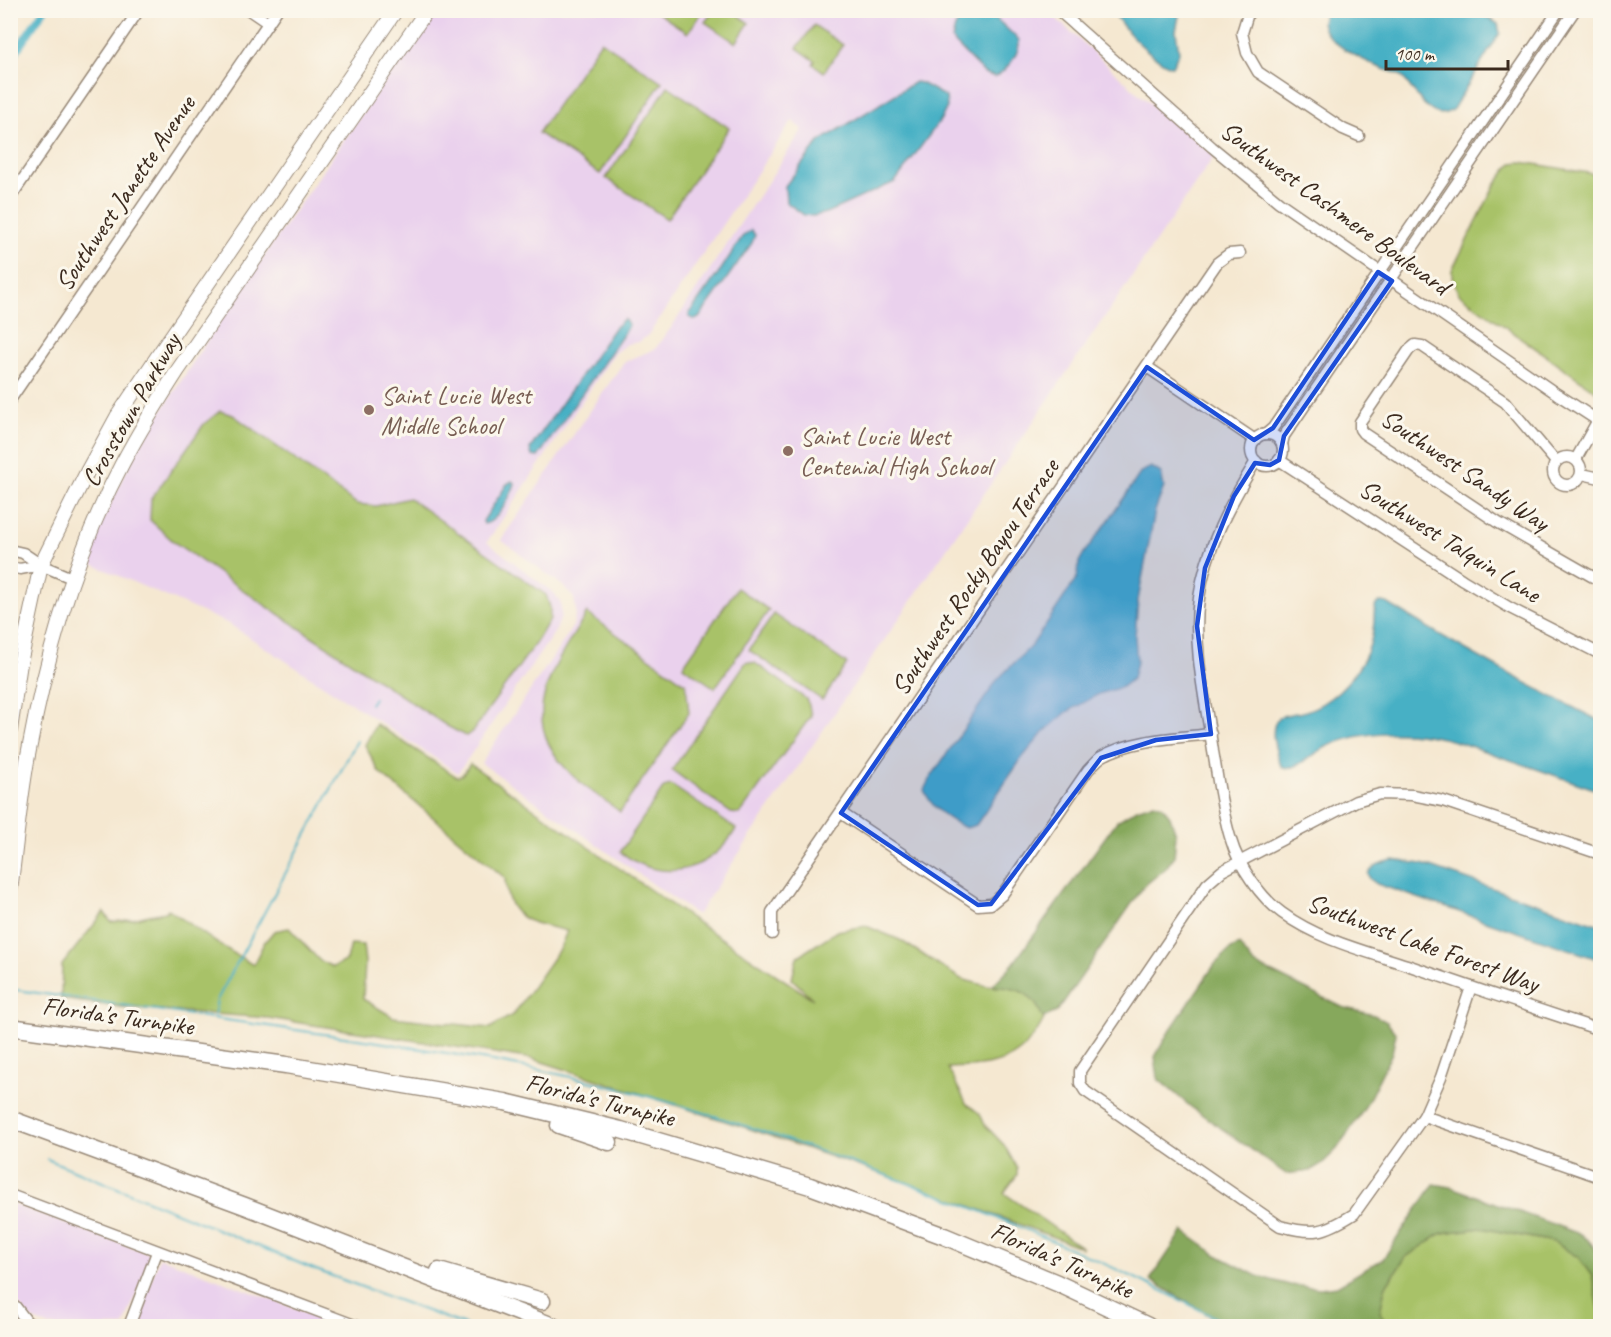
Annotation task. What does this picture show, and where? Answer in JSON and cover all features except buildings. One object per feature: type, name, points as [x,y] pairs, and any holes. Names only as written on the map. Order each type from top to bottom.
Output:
[{"type":"highway","name":"Florida's Turnpike","points":[[10,1027],[286,1065],[505,1102],[621,1130],[810,1186],[944,1236],[1057,1282],[1148,1326]]},
{"type":"highway","points":[[466,1096],[609,1142]]},
{"type":"highway","points":[[10,1119],[245,1206],[553,1326]]},
{"type":"highway","points":[[345,1245],[542,1301]]},
{"type":"main road","name":"Crosstown Parkway","points":[[10,730],[20,663],[41,565],[67,510],[117,417],[396,10]]},
{"type":"main road","name":"Crosstown Parkway","points":[[10,891],[28,752],[52,645],[90,533],[120,466],[149,416],[427,10]]},
{"type":"street","points":[[10,198],[139,10]]},
{"type":"street","points":[[249,10],[268,23]]},
{"type":"street","name":"Southwest Janette Avenue","points":[[10,400],[277,10]]},
{"type":"street","name":"Southwest Cashmere Boulevard","points":[[1058,10],[1212,147],[1279,202],[1378,272],[1599,421]]},
{"type":"street","points":[[1249,10],[1242,33],[1258,72],[1343,129],[1359,136]]},
{"type":"street","points":[[1558,10],[1273,428],[1255,440],[1252,454],[1256,461],[1266,465],[1279,460],[1283,450],[1284,436],[1575,10]]},
{"type":"street","name":"Southwest Rocky Bayou Terrace","points":[[772,934],[772,912],[1217,263],[1229,254],[1240,253]]},
{"type":"street","name":"Southwest Sandy Way","points":[[1556,462],[1505,402],[1422,346],[1415,345],[1409,350],[1360,422],[1363,434],[1497,522],[1600,580]]},
{"type":"street","points":[[1147,367],[1255,440]]},
{"type":"street","points":[[1311,373],[1316,378],[1324,378]]},
{"type":"street","points":[[1576,459],[1599,421]]},
{"type":"street","points":[[1266,434],[1275,436],[1282,444]]},
{"type":"street","points":[[1566,457],[1576,459],[1582,474],[1571,485],[1562,484],[1554,475],[1556,462],[1566,457]]},
{"type":"street","name":"Southwest Talquin Lane","points":[[1279,460],[1463,580],[1510,608],[1600,654]]},
{"type":"street","name":"Southwest Lake Forest Way","points":[[1256,461],[1234,496],[1216,535],[1205,568],[1199,599],[1198,636],[1211,734],[1231,840],[1240,862],[1265,898],[1299,925],[1335,941],[1600,1030]]},
{"type":"street","points":[[1582,474],[1600,478]]},
{"type":"street","points":[[10,550],[23,553],[41,565],[74,579]]},
{"type":"street","points":[[10,567],[20,569],[41,565]]},
{"type":"street","points":[[841,813],[978,905],[991,904],[1002,895],[1088,770],[1101,758],[1119,749],[1156,740],[1211,734]]},
{"type":"street","points":[[1471,987],[1441,1077],[1424,1116],[1353,1214],[1338,1224],[1319,1232],[1299,1231],[1280,1226],[1085,1091],[1080,1083],[1080,1071],[1207,884],[1222,871],[1356,801],[1380,794],[1412,795],[1443,801],[1600,854]]},
{"type":"street","points":[[1424,1116],[1600,1177]]},
{"type":"street","points":[[10,1195],[357,1326]]},
{"type":"street","points":[[129,1326],[157,1251]]},
{"type":"street","points":[[15,1306],[28,1323],[38,1326]]},
{"type":"highlighted area","points":[[1378,272],[1392,281],[1284,436],[1279,460],[1270,465],[1255,463],[1234,496],[1205,568],[1197,626],[1211,734],[1156,740],[1101,758],[991,904],[978,905],[841,813],[1147,367],[1254,440],[1273,428]]},
{"type":"shaded area","points":[[433,11],[1048,11],[1140,95],[1215,155],[697,915],[481,763],[573,626],[576,612],[574,598],[563,586],[501,540],[624,362],[655,349],[671,328],[803,129],[792,121],[649,334],[639,342],[627,344],[614,354],[487,542],[555,594],[561,604],[561,617],[556,630],[458,773],[229,624],[92,564],[95,536],[138,447],[229,307]]},
{"type":"shaded area","points":[[10,1203],[151,1254],[124,1326],[49,1326],[31,1319],[15,1300],[11,1303]]},
{"type":"shaded area","points":[[160,1257],[183,1266],[341,1326],[134,1326]]},
{"type":"green space","points":[[731,10],[749,23],[736,43],[705,22],[713,11]]},
{"type":"green space","points":[[655,11],[703,11],[688,33]]},
{"type":"green space","points":[[814,25],[843,45],[824,72],[813,64],[815,61],[797,48]]},
{"type":"green space","points":[[601,41],[662,82],[600,174],[538,133]]},
{"type":"green space","points":[[668,86],[729,128],[667,219],[606,178]]},
{"type":"green space","points":[[1522,162],[1600,175],[1600,394],[1459,294],[1452,278],[1452,270],[1495,185],[1512,163]]},
{"type":"green space","points":[[220,411],[233,415],[357,504],[376,506],[409,498],[546,595],[550,607],[550,619],[473,731],[466,736],[447,726],[266,606],[174,542],[150,520],[151,499],[204,424]]},
{"type":"green space","points":[[737,588],[769,610],[715,688],[683,666]]},
{"type":"green space","points":[[587,613],[686,684],[689,713],[620,812],[582,784],[560,762],[547,741],[542,720],[543,700],[550,679]]},
{"type":"green space","points":[[774,614],[847,664],[822,700],[749,650]]},
{"type":"green space","points":[[746,662],[755,663],[806,699],[811,716],[740,814],[731,813],[672,770]]},
{"type":"green space","points":[[376,724],[457,777],[462,775],[470,764],[689,917],[813,999],[792,979],[797,957],[837,931],[866,926],[900,940],[961,979],[987,986],[1013,988],[1026,993],[1038,1005],[1044,1019],[1026,1045],[1016,1054],[993,1064],[948,1068],[966,1103],[980,1114],[985,1125],[1004,1145],[1017,1168],[1017,1175],[1004,1193],[1083,1248],[908,1183],[533,1059],[268,1018],[121,1007],[61,999],[62,965],[104,912],[111,922],[166,912],[168,909],[253,965],[264,943],[274,931],[289,928],[320,961],[333,967],[347,960],[351,944],[363,945],[365,962],[363,999],[393,1017],[490,1028],[514,1014],[560,948],[567,931],[523,918],[510,904],[505,878],[379,772],[365,745]]},
{"type":"green space","points":[[671,785],[736,829],[718,851],[695,866],[682,869],[654,869],[620,852],[664,787]]},
{"type":"green space","points":[[1154,803],[1162,806],[1170,816],[1176,834],[1174,857],[1165,869],[1144,886],[1057,1012],[1043,1018],[1034,1002],[1024,993],[1010,988],[992,986],[1013,964],[1117,821],[1137,809]]},
{"type":"green space","points":[[1239,945],[1254,964],[1342,1007],[1374,1015],[1387,1022],[1396,1034],[1392,1053],[1364,1109],[1337,1149],[1323,1163],[1310,1171],[1286,1174],[1191,1107],[1158,1079],[1155,1057],[1167,1035],[1215,964],[1231,949]]},
{"type":"green space","points":[[1434,1184],[1451,1187],[1577,1233],[1588,1240],[1594,1248],[1599,1265],[1600,1312],[1592,1276],[1578,1257],[1554,1242],[1481,1228],[1442,1233],[1406,1257],[1385,1287],[1380,1312],[1388,1326],[1227,1326],[1150,1280],[1183,1231],[1217,1255],[1257,1276],[1290,1285],[1320,1288],[1337,1286],[1383,1259]]},
{"type":"green space","points":[[1481,1228],[1554,1242],[1578,1257],[1592,1276],[1600,1312],[1600,1326],[1388,1326],[1380,1312],[1385,1287],[1406,1257],[1442,1233]]},
{"type":"water","points":[[967,11],[988,11],[1019,40],[1012,61],[995,77],[984,73],[952,40],[955,27]]},
{"type":"water","points":[[1113,11],[1180,11],[1176,31],[1179,52],[1172,66],[1155,57],[1138,42]]},
{"type":"water","points":[[1327,11],[1477,11],[1498,24],[1500,33],[1453,109],[1445,113],[1437,113],[1423,103],[1400,75],[1364,60],[1330,38],[1324,29],[1322,20]]},
{"type":"water","points":[[915,82],[946,97],[947,107],[941,119],[895,182],[826,213],[813,216],[804,215],[786,202],[785,186],[819,142]]},
{"type":"water","points":[[751,230],[755,235],[752,243],[699,318],[695,320],[689,317],[742,237]]},
{"type":"water","points":[[624,319],[629,325],[627,329],[538,457],[532,456],[530,449],[614,328]]},
{"type":"water","points":[[1151,467],[1161,473],[1164,487],[1155,511],[1138,600],[1135,636],[1137,662],[1133,678],[1122,687],[1099,694],[1067,712],[1044,732],[1022,758],[976,825],[966,828],[941,813],[927,797],[924,790],[929,780],[997,680],[1032,645],[1077,578],[1079,562],[1084,553],[1141,472]]},
{"type":"water","points":[[512,481],[515,484],[503,508],[494,519],[484,524],[483,521],[507,484]]},
{"type":"water","points":[[1381,602],[1387,603],[1492,665],[1600,721],[1600,791],[1458,742],[1409,733],[1375,734],[1342,741],[1326,747],[1302,763],[1286,769],[1281,766],[1273,735],[1275,722],[1282,716],[1306,711],[1323,703],[1346,684],[1368,652],[1373,632],[1375,606]]},
{"type":"water","points":[[1393,860],[1422,864],[1600,925],[1600,960],[1377,884],[1370,879],[1368,874],[1373,868]]},
{"type":"waterway","points":[[10,60],[44,10]]},
{"type":"waterway","points":[[370,704],[374,698]]},
{"type":"waterway","points":[[214,1017],[217,1000],[357,741]]},
{"type":"waterway","points":[[10,989],[464,1056],[587,1080],[648,1096],[771,1134],[955,1201],[1049,1239],[1231,1326]]},
{"type":"waterway","points":[[47,1159],[316,1270],[467,1326]]},
{"type":"place","name":"Saint Lucie West Middle School","points":[[369,410]]},
{"type":"place","name":"Saint Lucie West Centenial High School","points":[[788,451]]}]
